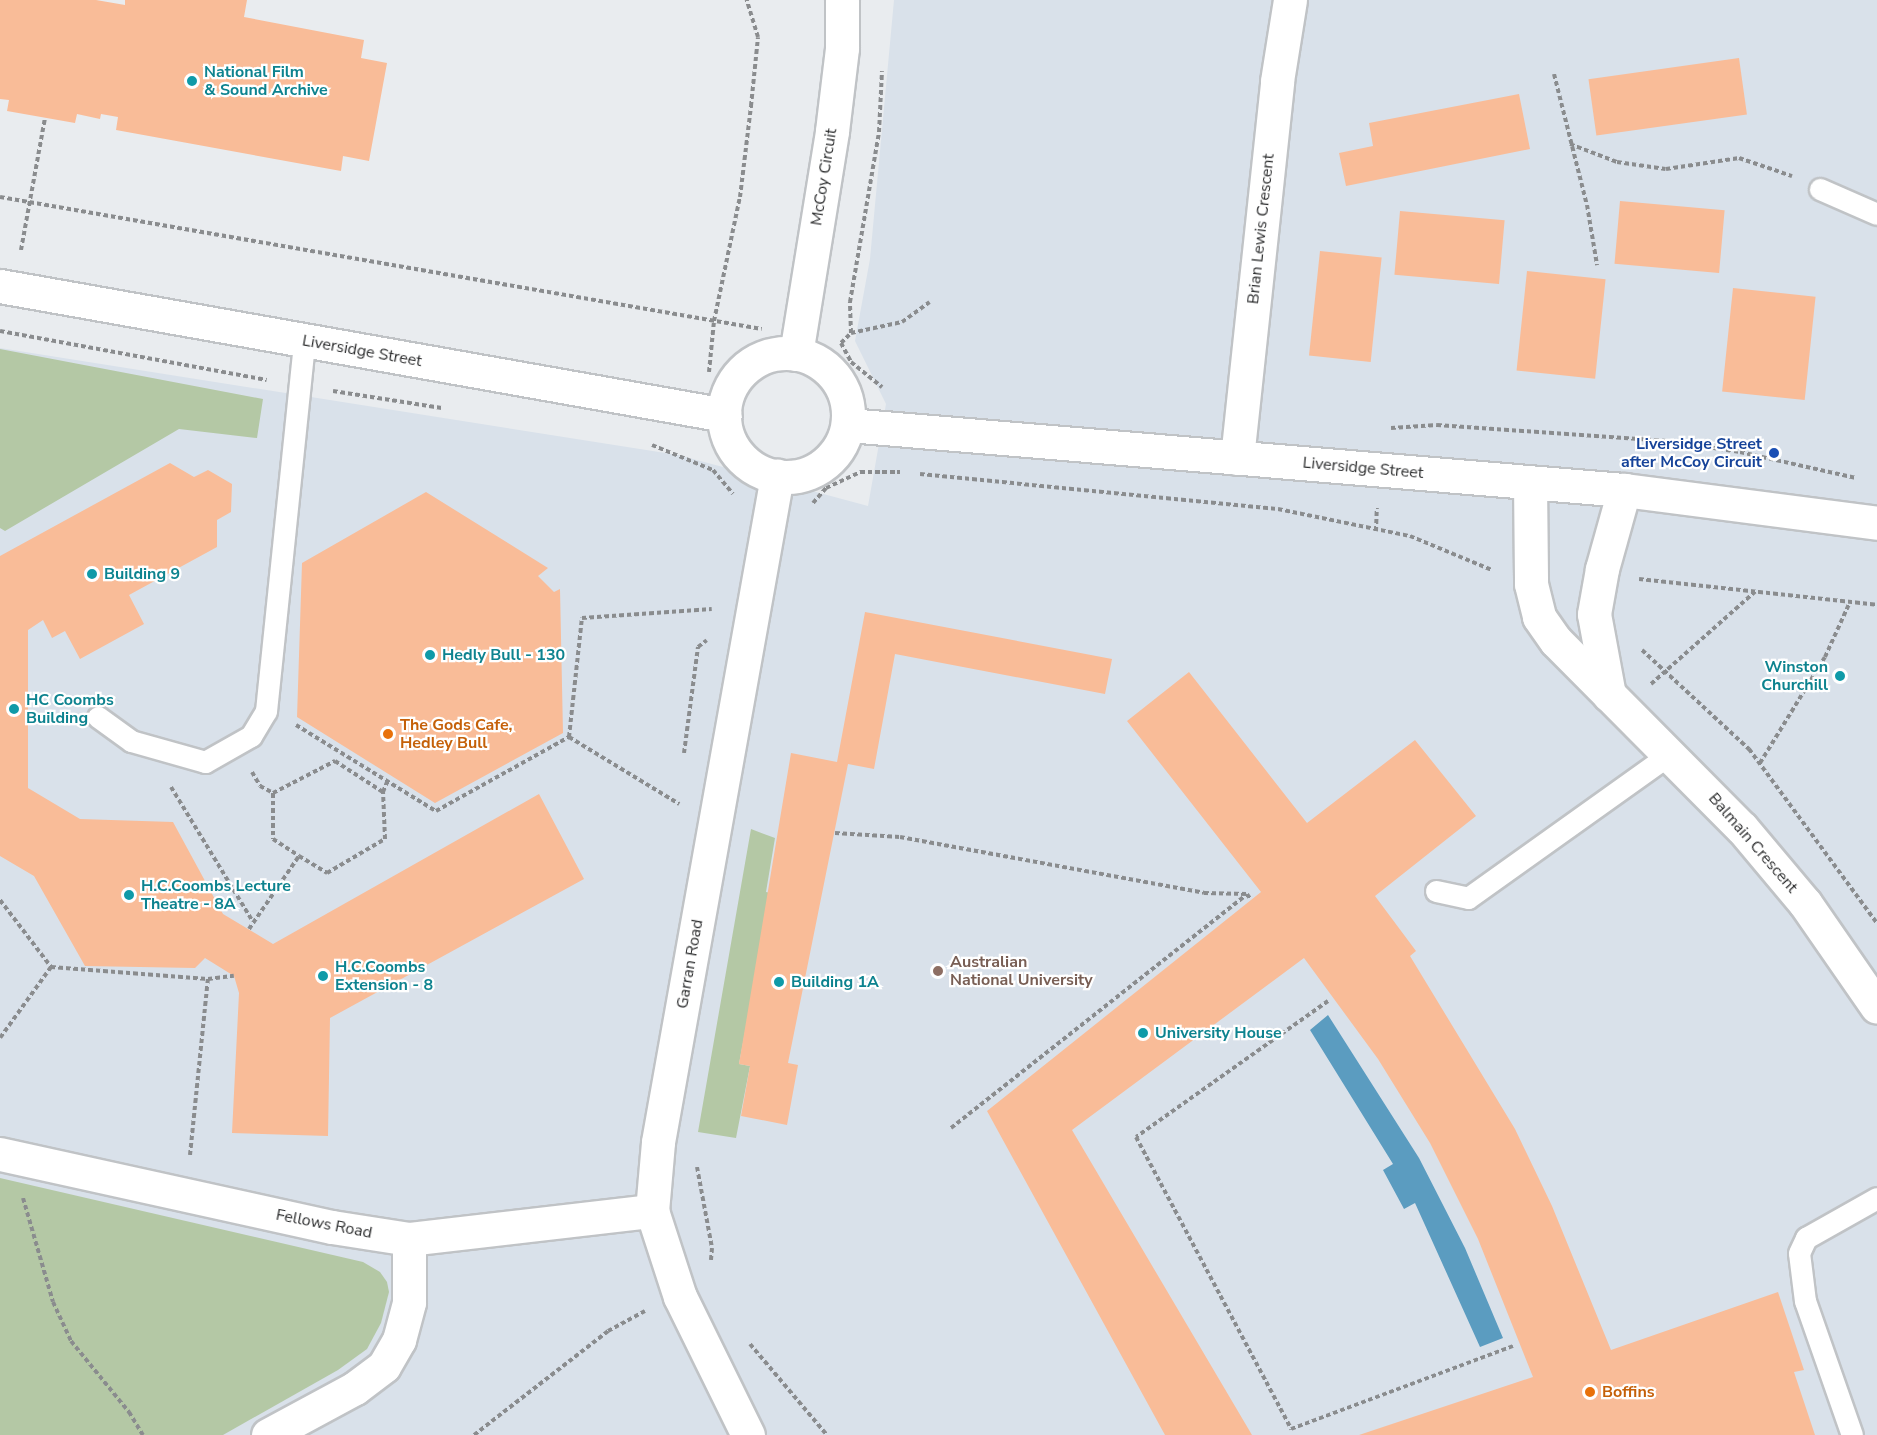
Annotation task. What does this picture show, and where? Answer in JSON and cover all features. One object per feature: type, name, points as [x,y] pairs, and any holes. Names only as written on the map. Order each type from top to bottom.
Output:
[{"type":"street","name":"McCoy Circuit","points":[[796,354],[832,131],[842,48],[842,0]]},
{"type":"street","name":"Brian Lewis Crescent","points":[[1237,458],[1277,81],[1290,0]]},
{"type":"street","name":"Liversidge Street","points":[[7,288],[724,415]]},
{"type":"street","points":[[796,354],[816,361],[834,375],[848,403],[848,425],[840,446],[818,469],[798,476],[777,476],[756,469],[739,455],[729,437],[724,415],[729,392],[742,372],[761,358],[796,354]]},
{"type":"street","name":"Liversidge Street","points":[[848,425],[1624,490],[1877,523]]},
{"type":"street","name":"Garran Road","points":[[748,1435],[680,1297],[652,1211],[658,1142],[777,476]]},
{"type":"street","name":"Balmain Crescent","points":[[1530,482],[1531,584],[1539,617],[1556,641],[1671,753],[1805,903],[1877,1007]]},
{"type":"street","points":[[1616,701],[1594,614],[1601,577],[1624,490]]},
{"type":"street","name":"Fellows Road","points":[[5,1155],[187,1193],[332,1227],[409,1239],[652,1211]]},
{"type":"street","points":[[268,1435],[355,1388],[384,1366],[399,1341],[409,1302],[409,1239]]},
{"type":"lane","points":[[1820,189],[1877,214]]},
{"type":"lane","points":[[98,717],[131,741],[205,762],[237,746],[251,736],[266,711],[304,340]]},
{"type":"lane","points":[[1436,891],[1468,898],[1671,753]]},
{"type":"lane","points":[[1852,1435],[1805,1301],[1798,1253],[1806,1238],[1877,1198]]},
{"type":"path","points":[[0,197],[714,321],[740,196],[751,106],[758,37],[747,0]]},
{"type":"path","points":[[851,333],[850,302],[879,132],[882,61]]},
{"type":"path","points":[[1554,74],[1587,205],[1597,265]]},
{"type":"path","points":[[7,288],[29,202],[45,118]]},
{"type":"path","points":[[1570,144],[1617,162],[1666,169],[1739,158],[1768,165],[1820,189]]},
{"type":"path","points":[[885,389],[867,379],[850,362],[841,343],[851,333],[902,322],[930,302]]},
{"type":"path","points":[[0,331],[299,386],[451,409]]},
{"type":"path","points":[[1381,429],[1437,425],[1667,441],[1740,452],[1866,480]]},
{"type":"path","points":[[646,442],[713,470],[730,486],[738,503]]},
{"type":"path","points":[[808,509],[826,488],[860,472],[903,472]]},
{"type":"path","points":[[915,473],[1278,509],[1410,536],[1498,573]]},
{"type":"path","points":[[1601,577],[1756,590],[1877,605]]},
{"type":"path","points":[[1616,701],[1666,671],[1756,590]]},
{"type":"path","points":[[1760,763],[1825,657],[1850,602]]},
{"type":"path","points":[[569,737],[582,618],[716,609]]},
{"type":"path","points":[[684,759],[698,647],[714,633]]},
{"type":"path","points":[[1638,647],[1666,671],[1760,763],[1877,923]]},
{"type":"path","points":[[295,714],[295,724],[436,812],[569,737]]},
{"type":"path","points":[[569,737],[678,803],[714,828]]},
{"type":"path","points":[[145,745],[252,920]]},
{"type":"path","points":[[237,746],[260,786],[273,793]]},
{"type":"path","points":[[273,793],[334,761],[383,792]]},
{"type":"path","points":[[273,793],[273,839],[327,873],[385,839],[383,792],[387,782]]},
{"type":"path","points":[[678,814],[680,792]]},
{"type":"path","points":[[835,833],[900,837],[1204,893],[1247,894]]},
{"type":"path","points":[[249,929],[252,920],[299,856]]},
{"type":"path","points":[[1247,894],[1251,900]]},
{"type":"path","points":[[951,1128],[1247,894]]},
{"type":"path","points":[[0,900],[51,967],[208,979],[234,976]]},
{"type":"path","points":[[0,1038],[51,967]]},
{"type":"path","points":[[187,1193],[208,979]]},
{"type":"path","points":[[1328,1001],[1136,1137],[1291,1429],[1513,1346]]},
{"type":"path","points":[[5,1155],[53,1302],[71,1341],[129,1412],[142,1435]]},
{"type":"path","points":[[474,1435],[608,1331],[709,1283],[712,1248],[696,1164]]},
{"type":"path","points":[[746,1338],[827,1435]]},
{"type":"shaded area","name":"Australian National University","points":[[894,0],[1877,0],[1877,1435],[0,1435],[0,348],[678,455],[868,506],[886,404],[855,341],[870,259]]},
{"type":"green space","points":[[0,349],[263,399],[257,438],[179,429],[5,531],[0,528]]},
{"type":"green space","points":[[751,829],[775,838],[766,892],[771,893],[739,1064],[750,1066],[736,1138],[698,1132]]},
{"type":"green space","points":[[0,1178],[363,1262],[380,1272],[387,1282],[389,1292],[381,1323],[367,1349],[338,1370],[223,1435],[0,1435]]},
{"type":"water","points":[[1328,1015],[1419,1158],[1465,1248],[1503,1338],[1480,1347],[1415,1203],[1404,1209],[1383,1170],[1393,1164],[1310,1030]]},
{"type":"building","name":"National Film & Sound Archive","points":[[0,0],[96,0],[125,5],[125,0],[247,0],[244,17],[364,40],[361,58],[387,63],[369,161],[343,156],[341,171],[116,130],[118,117],[101,114],[100,119],[77,114],[75,123],[7,111],[9,100],[0,99]]},
{"type":"building","points":[[1739,58],[1747,114],[1596,136],[1588,79]]},
{"type":"building","points":[[1519,94],[1530,149],[1346,186],[1339,153],[1373,146],[1369,123]]},
{"type":"building","points":[[1620,201],[1725,210],[1719,273],[1615,264]]},
{"type":"building","points":[[1400,211],[1505,220],[1499,284],[1394,275]]},
{"type":"building","points":[[1320,251],[1382,257],[1371,362],[1309,355]]},
{"type":"building","points":[[1527,271],[1606,279],[1595,379],[1517,370]]},
{"type":"building","points":[[1733,288],[1816,297],[1805,400],[1722,391]]},
{"type":"building","points":[[170,463],[194,477],[208,470],[232,484],[231,512],[217,520],[217,547],[129,595],[144,624],[80,659],[65,631],[52,638],[43,620],[28,630],[28,788],[80,819],[173,822],[223,914],[273,944],[539,794],[584,879],[330,1018],[328,1136],[232,1133],[239,993],[234,976],[205,958],[195,968],[85,966],[34,876],[0,856],[0,556]]},
{"type":"building","name":"Hedly Bull - 130","points":[[426,492],[548,568],[538,576],[554,592],[560,589],[563,733],[435,803],[297,717],[302,563]]},
{"type":"building","points":[[865,612],[1112,659],[1105,694],[895,654],[874,769],[848,764],[788,1063],[798,1065],[787,1125],[741,1116],[750,1066],[739,1064],[791,753],[837,762]]},
{"type":"building","name":"University House","points":[[1189,672],[1307,823],[1415,740],[1476,816],[1375,896],[1416,951],[1410,956],[1515,1129],[1552,1206],[1611,1350],[1778,1292],[1804,1370],[1794,1372],[1815,1435],[1359,1435],[1533,1377],[1478,1239],[1430,1143],[1378,1059],[1304,958],[1072,1130],[1252,1435],[1165,1435],[987,1111],[1261,892],[1127,721]]},
{"type":"place","name":"National Film & Sound Archive","points":[[192,81]]},
{"type":"place","name":"Liversidge Street after McCoy Circuit","points":[[1774,453]]},
{"type":"place","name":"Building 9","points":[[92,574]]},
{"type":"place","name":"Hedly Bull - 130","points":[[430,655]]},
{"type":"place","name":"Winston Churchill","points":[[1840,676]]},
{"type":"place","name":"HC Coombs Building","points":[[14,709]]},
{"type":"place","name":"The Gods Cafe, Hedley Bull","points":[[388,734]]},
{"type":"place","name":"H.C.Coombs Lecture Theatre - 8A","points":[[129,895]]},
{"type":"place","name":"Australian National University","points":[[938,971]]},
{"type":"place","name":"H.C.Coombs Extension - 8","points":[[323,976]]},
{"type":"place","name":"Building 1A","points":[[779,982]]},
{"type":"place","name":"University House","points":[[1143,1033]]},
{"type":"place","name":"Boffins","points":[[1590,1392]]}]
